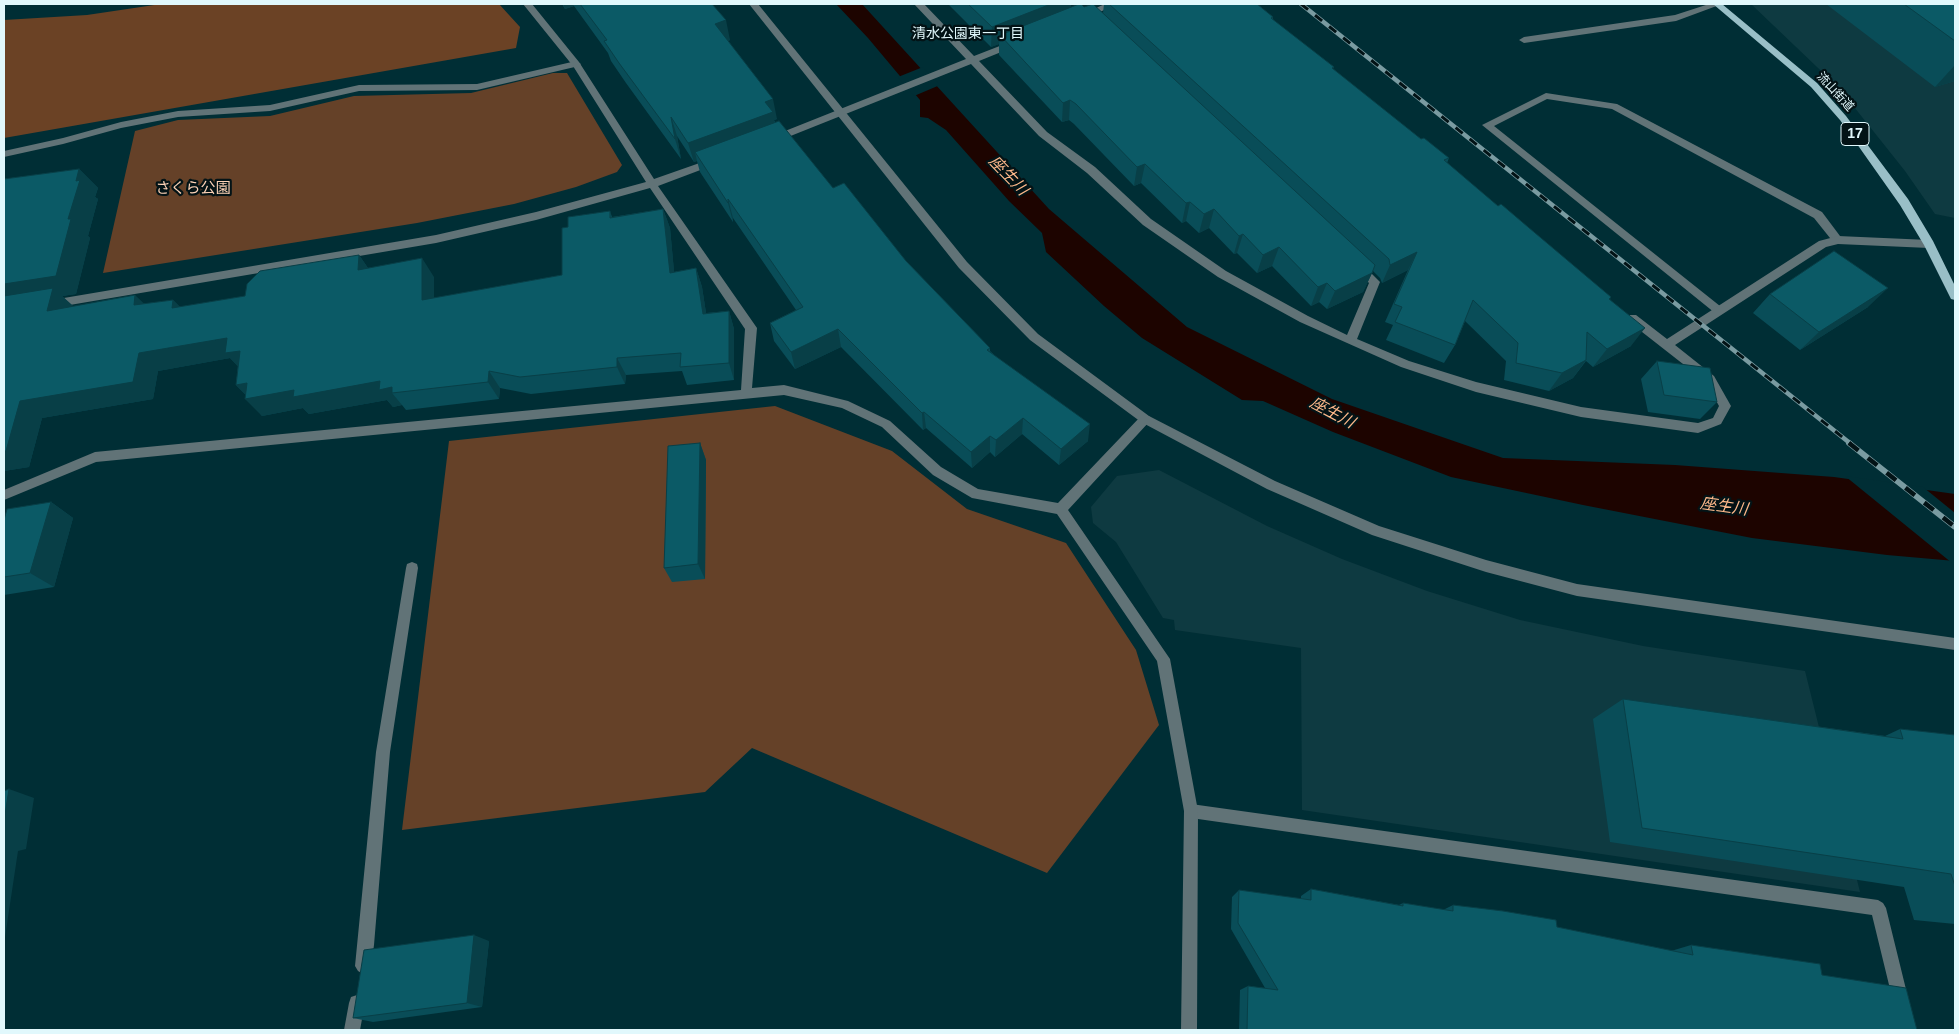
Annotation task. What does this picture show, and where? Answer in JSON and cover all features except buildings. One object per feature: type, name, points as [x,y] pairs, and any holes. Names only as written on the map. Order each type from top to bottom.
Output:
[{"type":"main road","name":"流山街道","points":[[1717,4],[1814,85],[1843,118],[1904,202],[1929,244],[1955,296]]},
{"type":"street","points":[[528,4],[576,64],[652,184],[751,328],[746,394]]},
{"type":"street","points":[[753,4],[963,265],[1034,337],[1145,419],[1270,485],[1376,531],[1486,566],[1577,590],[1955,644]]},
{"type":"street","points":[[919,4],[1043,134],[1091,170],[1147,222],[1222,274],[1304,320],[1405,364],[1476,387],[1581,412],[1698,428],[1717,421],[1725,406],[1710,379],[1627,314]]},
{"type":"street","points":[[1077,4],[1092,18]]},
{"type":"street","points":[[1070,21],[1092,18],[1113,4]]},
{"type":"street","points":[[1524,40],[1676,18],[1717,4]]},
{"type":"street","points":[[764,143],[1026,39]]},
{"type":"street","points":[[4,154],[121,125],[178,114],[223,113],[270,108],[359,88],[477,87],[576,64]]},
{"type":"street","points":[[1719,310],[1487,126],[1546,96],[1614,106],[1818,215],[1838,240]]},
{"type":"street","points":[[39,306],[436,239],[536,216],[652,184],[726,157]]},
{"type":"street","points":[[1666,345],[1822,244],[1838,240],[1929,244]]},
{"type":"street","points":[[1350,341],[1375,282],[1354,262]]},
{"type":"street","points":[[4,495],[95,457],[784,390],[844,404],[886,424],[937,471],[976,494],[1061,509],[1163,659],[1190,811],[1189,1030]]},
{"type":"street","points":[[1061,509],[1145,419]]},
{"type":"street","points":[[352,1030],[366,946],[383,752],[412,568]]},
{"type":"street","points":[[1190,811],[1878,908],[1908,1030]]},
{"type":"shaded area","points":[[161,4],[499,4],[520,27],[516,48],[4,138],[4,20],[87,15]]},
{"type":"shaded area","points":[[1751,4],[1955,4],[1955,218],[1935,214],[1905,171],[1839,88]]},
{"type":"shaded area","points":[[1159,470],[1267,526],[1342,559],[1427,591],[1520,620],[1643,646],[1805,671],[1860,892],[1302,810],[1301,648],[1175,630],[1174,620],[1163,618],[1116,542],[1093,523],[1091,507],[1117,476]]},
{"type":"green space","name":"さくら公園","points":[[553,73],[567,73],[622,165],[617,172],[576,187],[514,204],[417,223],[103,273],[135,131],[178,120],[270,116],[354,96],[471,93]]},
{"type":"green space","points":[[775,406],[892,451],[967,509],[1066,543],[1136,650],[1159,725],[1047,873],[752,748],[705,792],[402,830],[449,441]]},
{"type":"water","name":"座生川","points":[[836,4],[862,4],[1049,209],[1187,327],[1332,399],[1503,458],[1675,465],[1834,477],[1955,494],[1955,561],[1887,555],[1752,538],[1451,477],[1333,432],[1263,401],[1242,400],[1142,338],[1104,306],[1046,252],[1042,233],[1009,201],[946,130],[928,118],[920,117],[920,100],[868,38]]},
{"type":"pier","points":[[923,67],[940,85],[914,96],[898,77]]},
{"type":"pier","points":[[1845,476],[1923,487],[1955,513],[1955,563],[1952,563]]},
{"type":"railway","points":[[1301,4],[1851,444]]},
{"type":"railway","points":[[1849,443],[1955,527]]},
{"type":"district","name":"清水公園東一丁目","points":[[968,34]]}]
